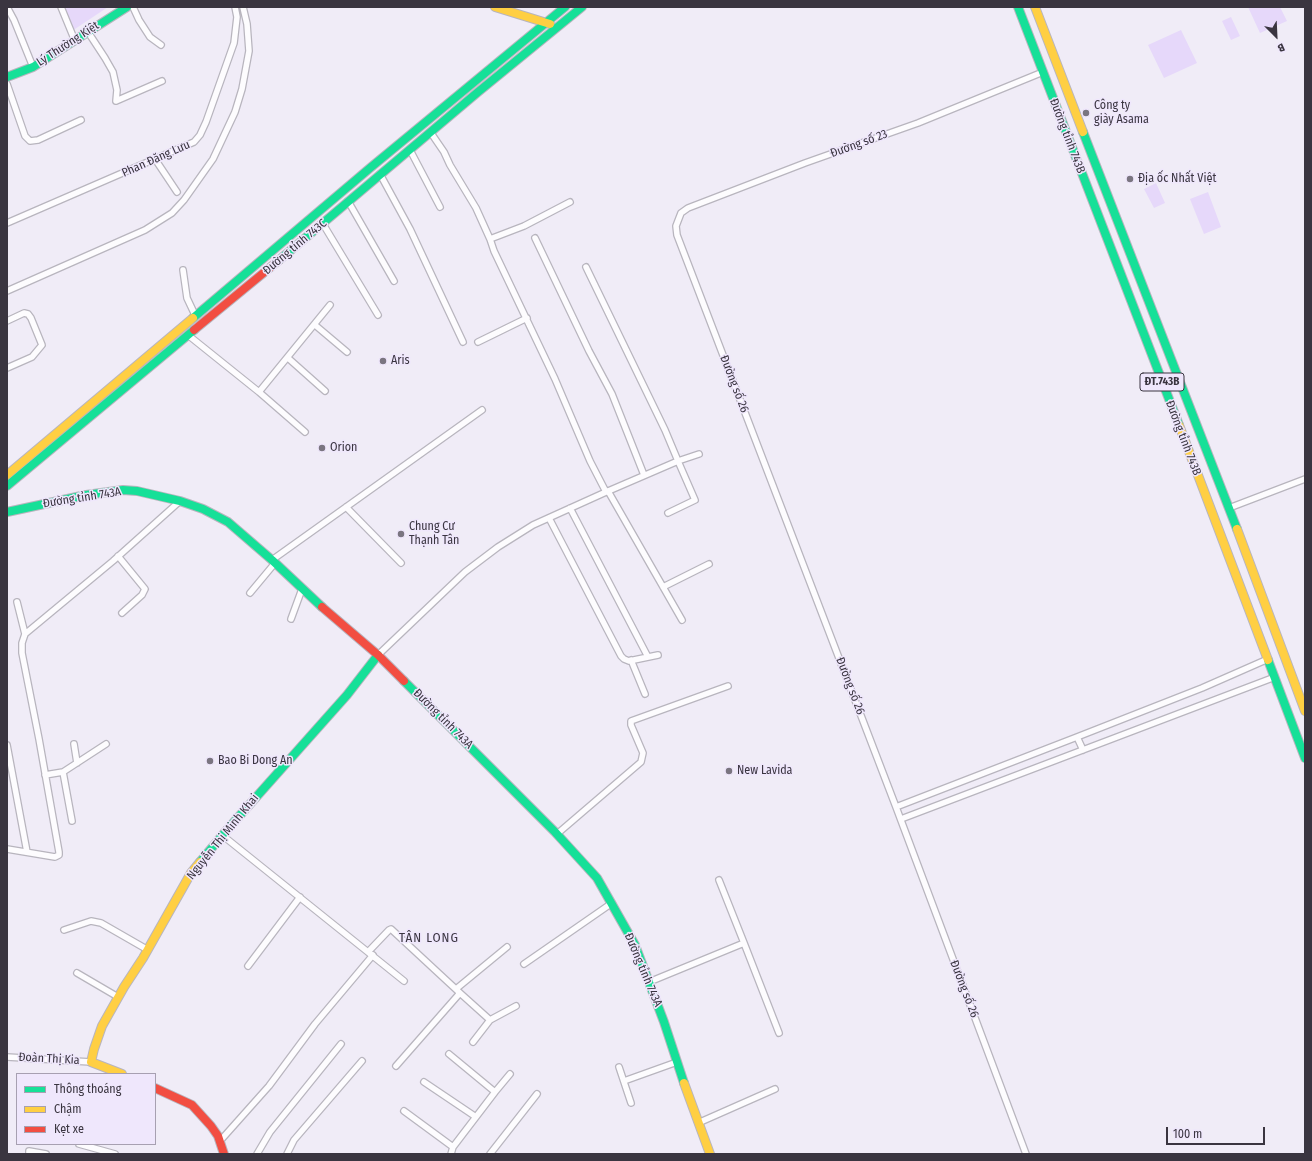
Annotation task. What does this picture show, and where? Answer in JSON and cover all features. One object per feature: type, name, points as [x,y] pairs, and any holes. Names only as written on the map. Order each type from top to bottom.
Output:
[{"type":"main road","name":"Lý Thường Kiệt","points":[[7,77],[33,67],[127,7]]},
{"type":"main road","points":[[495,7],[558,26]]},
{"type":"main road","name":"Đường tỉnh 743C","points":[[7,475],[370,168],[565,7]]},
{"type":"main road","name":"Đường tỉnh 743C","points":[[7,486],[137,376],[582,7]]},
{"type":"main road","name":"Đường tỉnh 743B","points":[[1018,7],[1275,676],[1305,758]]},
{"type":"main road","name":"Đường tỉnh 743B","points":[[1036,7],[1177,377],[1229,508],[1305,710]]},
{"type":"main road","points":[[1162,382],[1177,377]]},
{"type":"main road","name":"Đường tỉnh 743A","points":[[7,512],[86,495],[123,490],[137,491],[180,501],[228,522],[273,561],[341,624],[378,655],[557,834],[597,878],[635,945],[664,1022],[710,1154]]},
{"type":"main road","name":"Nguyễn Thị Minh Khai","points":[[91,1062],[102,1026],[118,997],[148,950],[191,873],[222,835],[347,695],[378,655]]},
{"type":"main road","points":[[91,1062],[117,1073]]},
{"type":"main road","points":[[156,1088],[192,1105],[211,1126],[220,1141],[224,1154]]},
{"type":"street","points":[[7,7],[14,20],[33,67]]},
{"type":"street","points":[[61,7],[74,41]]},
{"type":"street","points":[[133,7],[150,37],[161,46]]},
{"type":"street","name":"Phan Đăng Lưu","points":[[7,223],[194,142],[200,135],[212,107],[234,43],[237,17],[235,7]]},
{"type":"street","points":[[7,291],[145,230],[172,213],[184,200],[212,159],[235,112],[242,89],[249,51],[247,24],[243,7]]},
{"type":"street","points":[[88,32],[105,58],[112,72],[117,90],[116,101],[162,81]]},
{"type":"street","name":"Đường số 23","points":[[678,218],[681,213],[688,208],[805,163],[918,123],[1043,72]]},
{"type":"street","points":[[7,84],[25,136],[30,141],[38,140],[81,120]]},
{"type":"street","points":[[431,133],[444,152],[450,165],[476,208],[494,251],[555,379],[590,461],[682,620]]},
{"type":"street","points":[[410,150],[440,207]]},
{"type":"street","points":[[155,159],[177,192]]},
{"type":"street","points":[[380,174],[410,229],[463,342]]},
{"type":"street","points":[[348,201],[394,281]]},
{"type":"street","points":[[490,239],[524,226],[570,202]]},
{"type":"street","name":"Đường số 26","points":[[678,218],[676,235],[901,819],[1026,1154]]},
{"type":"street","points":[[322,224],[378,315]]},
{"type":"street","points":[[535,238],[589,351],[612,394],[644,475]]},
{"type":"street","points":[[586,267],[662,423],[695,500],[668,513]]},
{"type":"street","points":[[183,270],[187,298],[195,315]]},
{"type":"street","points":[[259,392],[330,305]]},
{"type":"street","points":[[7,321],[24,313],[28,314],[42,345],[32,357],[7,368]]},
{"type":"street","points":[[478,342],[527,318]]},
{"type":"street","points":[[315,325],[347,352]]},
{"type":"street","points":[[188,335],[259,392],[305,432]]},
{"type":"street","points":[[288,358],[325,391]]},
{"type":"street","points":[[250,592],[273,561],[482,410]]},
{"type":"street","points":[[378,655],[465,572],[498,547],[533,525],[644,475],[700,454]]},
{"type":"street","points":[[1229,508],[1305,479]]},
{"type":"street","points":[[7,849],[55,857],[59,855],[22,653],[22,643],[25,634],[118,556],[180,501]]},
{"type":"street","points":[[346,507],[401,563]]},
{"type":"street","points":[[570,508],[648,657]]},
{"type":"street","points":[[549,518],[621,656],[624,659],[631,660],[658,655]]},
{"type":"street","points":[[118,556],[145,588],[142,595],[122,613]]},
{"type":"street","points":[[663,587],[709,564]]},
{"type":"street","points":[[291,619],[302,589]]},
{"type":"street","points":[[17,602],[25,634]]},
{"type":"street","points":[[896,807],[1194,691],[1268,659]]},
{"type":"street","points":[[631,660],[645,694]]},
{"type":"street","points":[[901,819],[1275,676]]},
{"type":"street","points":[[557,834],[641,762],[643,753],[631,725],[631,721],[728,686]]},
{"type":"street","points":[[1077,737],[1083,750]]},
{"type":"street","points":[[74,744],[77,763]]},
{"type":"street","points":[[45,776],[63,772],[106,744]]},
{"type":"street","points":[[7,745],[26,852]]},
{"type":"street","points":[[63,772],[72,821]]},
{"type":"street","points":[[222,835],[404,981]]},
{"type":"street","points":[[719,880],[779,1033]]},
{"type":"street","points":[[248,966],[300,897]]},
{"type":"street","points":[[524,964],[612,903]]},
{"type":"street","points":[[64,930],[91,921],[101,923],[148,950]]},
{"type":"street","points":[[220,1141],[269,1086],[315,1024],[391,929],[490,1020]]},
{"type":"street","points":[[649,982],[744,942]]},
{"type":"street","points":[[396,1066],[458,991],[507,947]]},
{"type":"street","points":[[77,974],[118,997]]},
{"type":"street","points":[[473,1042],[490,1020],[516,1006]]},
{"type":"street","points":[[257,1154],[270,1132],[342,1044]]},
{"type":"street","points":[[449,1054],[495,1092]]},
{"type":"street","name":"Đoàn Thị Kia","points":[[7,1057],[91,1062]]},
{"type":"street","points":[[287,1154],[294,1140],[362,1061]]},
{"type":"street","points":[[624,1081],[677,1062]]},
{"type":"street","points":[[619,1067],[631,1103]]},
{"type":"street","points":[[451,1154],[453,1147],[510,1074]]},
{"type":"street","points":[[424,1082],[476,1117]]},
{"type":"street","points":[[698,1123],[775,1088]]},
{"type":"street","points":[[490,1154],[537,1094]]},
{"type":"street","points":[[404,1111],[453,1147]]},
{"type":"street","points":[[87,1145],[103,1147],[115,1154]]},
{"type":"street","points":[[29,1152],[46,1154]]},
{"type":"shaded area","points":[[63,7],[108,7],[72,31]]},
{"type":"shaded area","points":[[1248,7],[1280,7],[1287,21],[1260,33]]},
{"type":"shaded area","points":[[1231,17],[1240,36],[1231,40],[1222,21]]},
{"type":"shaded area","points":[[1181,30],[1197,63],[1164,78],[1148,45]]},
{"type":"shaded area","points":[[1156,183],[1165,203],[1154,208],[1144,189]]},
{"type":"shaded area","points":[[1208,192],[1221,227],[1204,234],[1190,199]]},
{"type":"traffic: fast","points":[[7,77],[33,67],[127,7]]},
{"type":"traffic: fast","points":[[193,318],[370,168],[565,7]]},
{"type":"traffic: fast","points":[[278,261],[478,92],[582,7]]},
{"type":"traffic: fast","points":[[1018,7],[1179,425]]},
{"type":"traffic: fast","points":[[1083,132],[1237,529]]},
{"type":"traffic: fast","points":[[7,486],[194,330]]},
{"type":"traffic: fast","points":[[1162,382],[1177,377]]},
{"type":"traffic: fast","points":[[7,512],[86,495],[123,490],[137,491],[180,501],[203,509],[228,522],[272,560],[322,607]]},
{"type":"traffic: fast","points":[[200,862],[347,695],[378,655]]},
{"type":"traffic: fast","points":[[1268,660],[1305,758]]},
{"type":"traffic: fast","points":[[404,681],[555,832],[597,878],[635,945],[664,1022],[684,1083]]},
{"type":"traffic: slow","points":[[495,7],[550,24]]},
{"type":"traffic: slow","points":[[1035,7],[1083,132]]},
{"type":"traffic: slow","points":[[7,475],[193,318]]},
{"type":"traffic: slow","points":[[1179,425],[1268,660]]},
{"type":"traffic: slow","points":[[1237,529],[1305,711]]},
{"type":"traffic: slow","points":[[119,1073],[91,1062],[102,1026],[124,987],[143,958],[191,873],[200,862]]},
{"type":"traffic: slow","points":[[684,1083],[710,1154]]},
{"type":"traffic: jam","points":[[194,330],[278,261]]},
{"type":"traffic: jam","points":[[322,607],[378,655],[404,681]]},
{"type":"traffic: jam","points":[[156,1088],[192,1105],[218,1136],[224,1154]]},
{"type":"place","name":"Công ty giày Asama","points":[[1086,113]]},
{"type":"place","name":"Địa ốc Nhất Việt","points":[[1130,179]]},
{"type":"place","name":"Aris","points":[[383,361]]},
{"type":"place","name":"Orion","points":[[322,448]]},
{"type":"place","name":"Chung Cư Thạnh Tân","points":[[401,534]]},
{"type":"place","name":"Bao Bi Dong An","points":[[210,761]]},
{"type":"place","name":"New Lavida","points":[[729,771]]},
{"type":"district","name":"TÂN LONG","points":[[429,938]]}]
